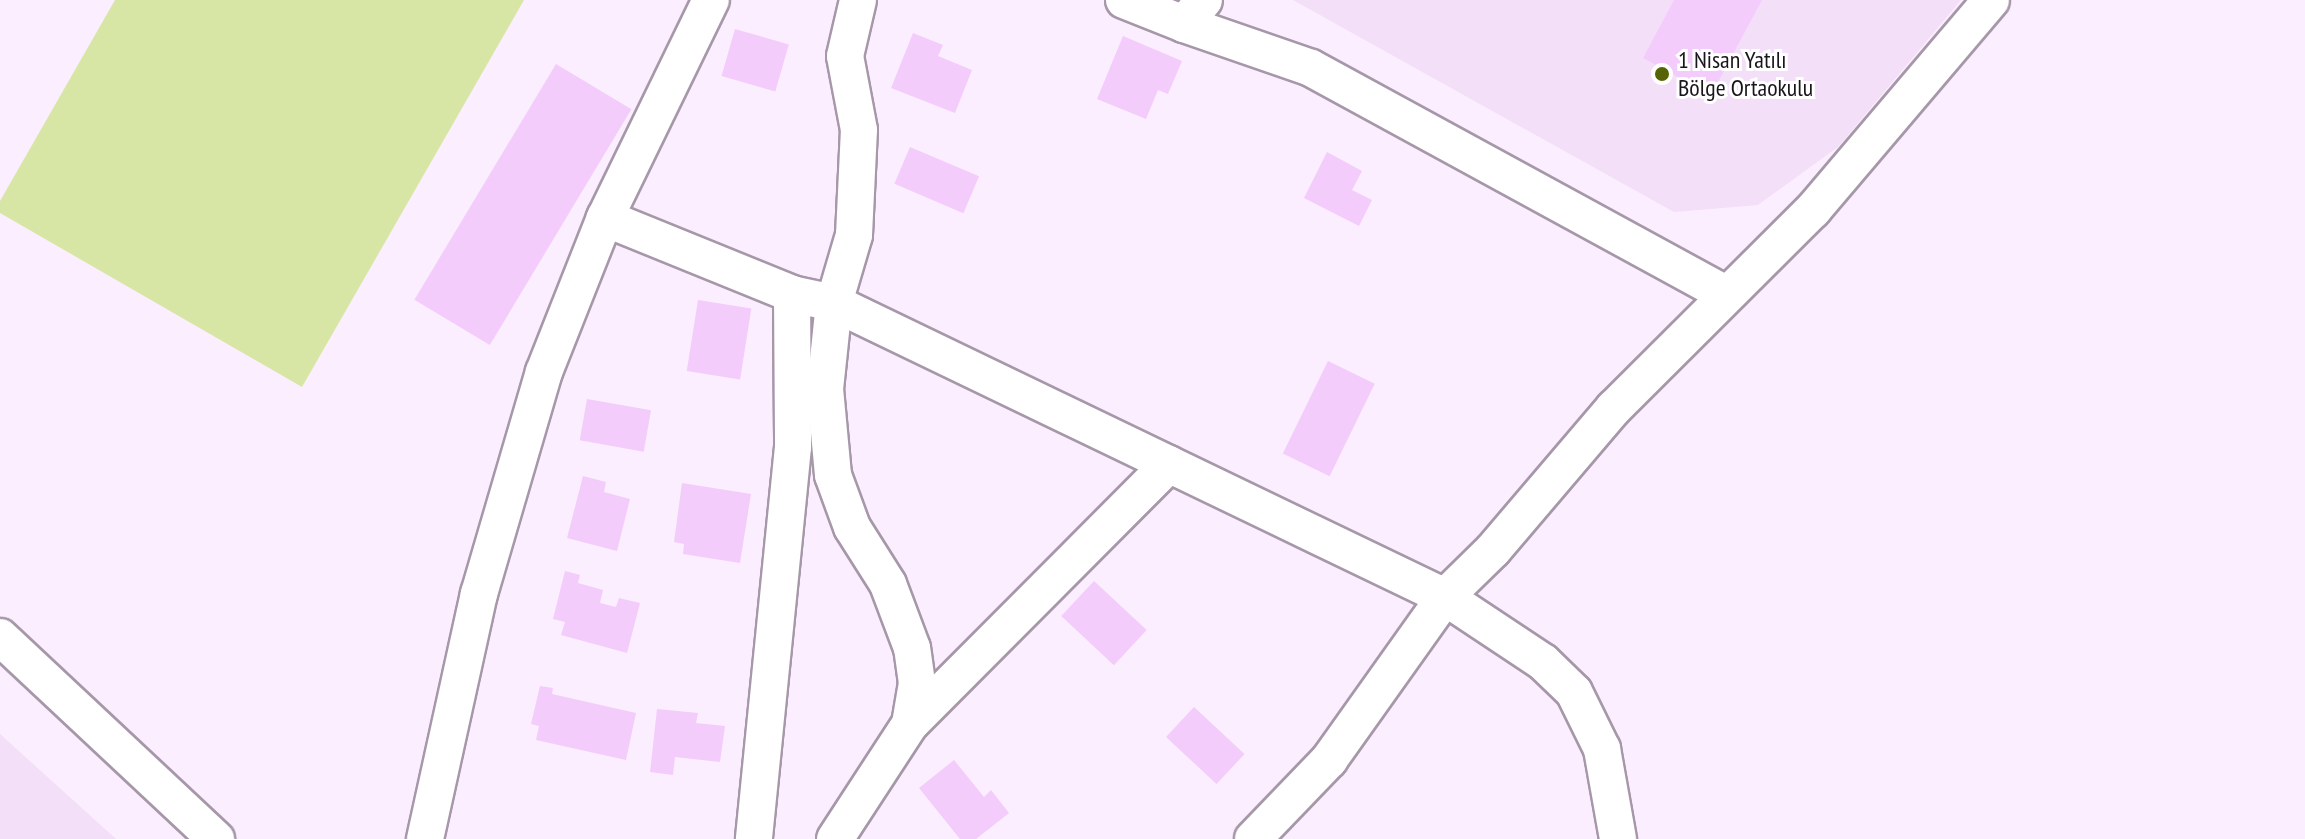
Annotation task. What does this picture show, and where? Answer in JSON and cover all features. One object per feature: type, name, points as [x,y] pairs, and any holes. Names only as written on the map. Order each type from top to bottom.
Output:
[{"type":"street","points":[[425,839],[479,594],[544,372],[605,218],[711,0]]},
{"type":"street","points":[[858,0],[845,56],[859,130],[854,235],[834,303],[825,389],[833,475],[852,527],[888,584],[912,648],[917,683],[910,724]]},
{"type":"street","points":[[1124,0],[1194,12],[1311,68],[1724,293]]},
{"type":"street","points":[[1253,839],[1329,760],[1445,597],[1724,293],[1813,210],[1991,0]]},
{"type":"street","points":[[605,218],[792,294],[834,303],[1445,597],[1543,662],[1574,692],[1602,749],[1618,839]]},
{"type":"street","points":[[754,839],[793,447],[792,294]]},
{"type":"street","points":[[835,839],[910,724],[1169,464]]},
{"type":"street","points":[[0,637],[216,839]]},
{"type":"shaded area","name":"1 Nisan Yatılı Bölge Ortaokulu","points":[[1293,0],[1961,0],[1838,147],[1758,205],[1674,212]]},
{"type":"shaded area","points":[[0,734],[116,839],[0,839]]},
{"type":"green space","points":[[115,0],[524,0],[302,387],[0,213],[0,201]]},
{"type":"building","points":[[1674,0],[1762,0],[1711,95],[1643,58]]},
{"type":"building","points":[[735,29],[789,44],[775,92],[721,76]]},
{"type":"building","points":[[913,33],[943,45],[938,56],[972,70],[955,113],[891,88]]},
{"type":"building","points":[[1123,36],[1182,61],[1168,94],[1158,90],[1146,119],[1097,99]]},
{"type":"building","points":[[556,64],[631,109],[490,345],[414,300]]},
{"type":"building","points":[[910,147],[979,176],[963,213],[894,184]]},
{"type":"building","points":[[1327,152],[1362,171],[1352,190],[1372,200],[1359,226],[1304,198]]},
{"type":"building","points":[[698,300],[751,308],[740,380],[687,371]]},
{"type":"building","points":[[1328,361],[1375,384],[1330,476],[1283,454]]},
{"type":"building","points":[[587,399],[651,410],[644,452],[580,440]]},
{"type":"building","points":[[583,476],[606,482],[604,492],[630,499],[617,551],[567,538]]},
{"type":"building","points":[[682,483],[751,494],[740,563],[683,554],[684,544],[674,542]]},
{"type":"building","points":[[565,571],[580,575],[578,583],[603,590],[600,603],[616,607],[619,598],[640,603],[627,653],[561,635],[565,622],[553,619]]},
{"type":"building","points":[[1094,581],[1147,630],[1114,665],[1061,616]]},
{"type":"building","points":[[540,686],[553,688],[552,694],[636,713],[626,760],[536,740],[539,726],[531,724]]},
{"type":"building","points":[[1194,707],[1244,754],[1217,784],[1166,737]]},
{"type":"building","points":[[657,709],[698,713],[696,723],[725,726],[720,762],[675,757],[673,775],[650,772]]},
{"type":"building","points":[[954,760],[984,797],[991,790],[1009,813],[976,839],[960,839],[919,788]]},
{"type":"place","name":"1 Nisan Yatılı Bölge Ortaokulu","points":[[1662,74]]}]
